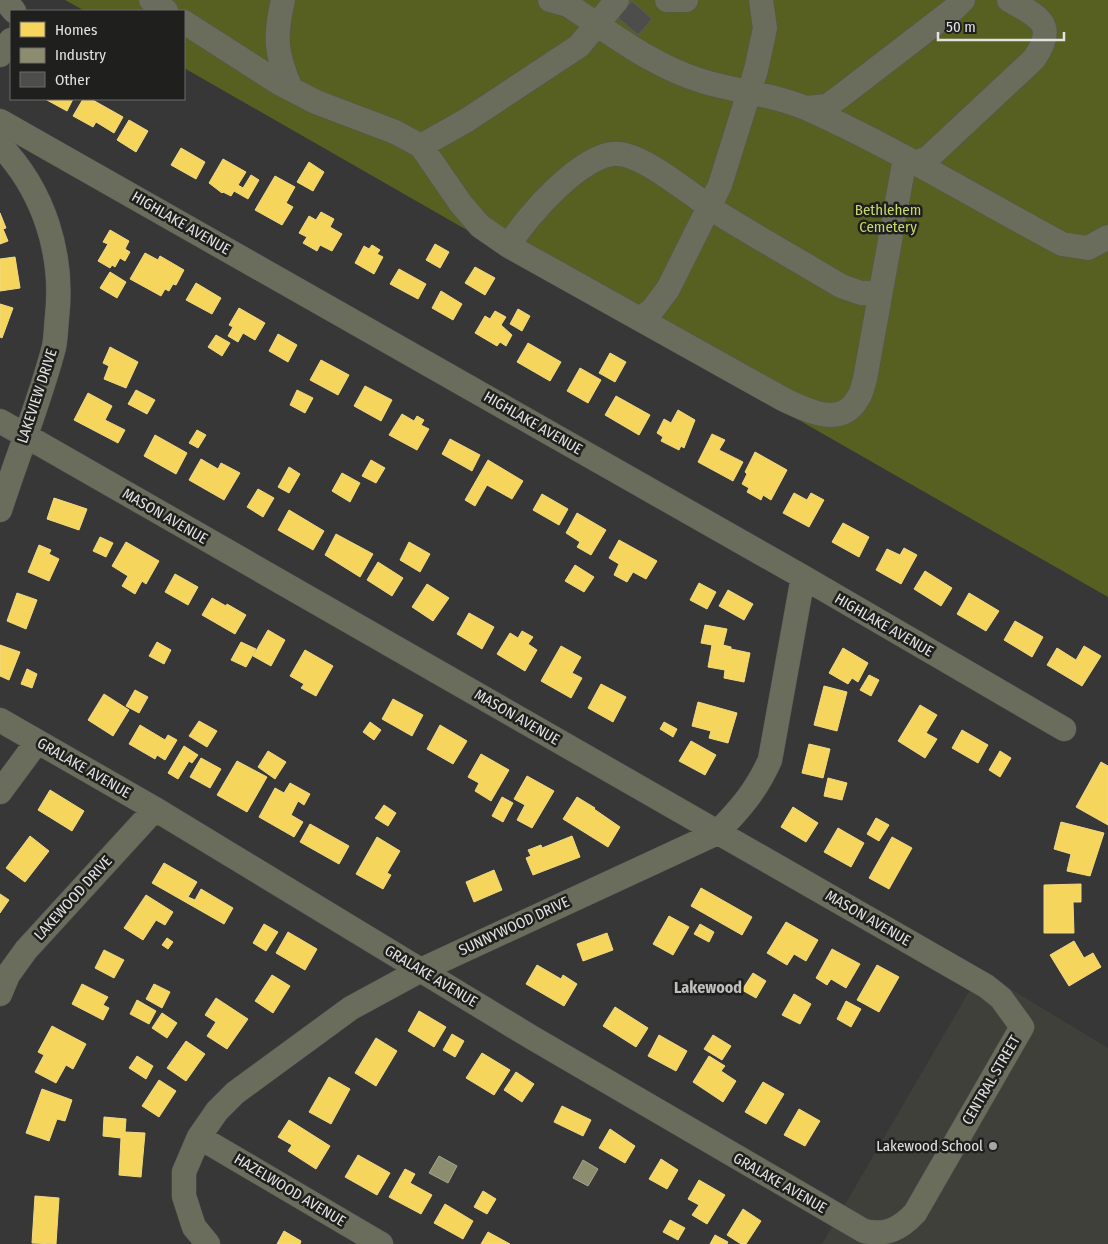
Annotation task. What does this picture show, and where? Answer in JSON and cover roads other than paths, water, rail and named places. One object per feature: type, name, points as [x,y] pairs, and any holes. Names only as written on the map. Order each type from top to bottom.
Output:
[{"type":"street","points":[[5,0],[13,10]]},
{"type":"street","points":[[151,0],[165,10]]},
{"type":"street","points":[[283,0],[277,27],[280,64],[292,89]]},
{"type":"street","points":[[550,0],[568,5],[667,69],[703,82],[776,97],[807,108],[1062,244],[1088,248],[1108,237]]},
{"type":"street","points":[[421,146],[528,82],[579,46],[617,0]]},
{"type":"street","points":[[667,0],[686,0]]},
{"type":"street","points":[[640,320],[652,309],[668,289],[720,185],[750,92],[765,28],[761,0]]},
{"type":"street","points":[[807,108],[827,106],[954,9],[963,0]]},
{"type":"street","points":[[909,161],[928,158],[1034,59],[1044,43],[1045,27],[1034,14],[1009,0]]},
{"type":"street","points":[[185,23],[316,102],[395,132],[421,146],[435,168],[480,226],[509,246],[783,399],[810,412],[828,416],[843,412],[858,400],[865,380],[880,293],[909,161]]},
{"type":"street","points":[[239,56],[258,52],[278,40]]},
{"type":"street","points":[[0,55],[10,41]]},
{"type":"street","name":"HIGHLAKE AVENUE","points":[[0,120],[802,577],[1064,729]]},
{"type":"street","name":"LAKEVIEW DRIVE","points":[[0,145],[29,181],[42,210],[56,250],[60,293],[54,346],[0,510]]},
{"type":"street","points":[[509,246],[527,219],[578,170],[600,156],[619,154],[642,162],[709,207],[840,286],[861,293],[880,293]]},
{"type":"street","name":"MASON AVENUE","points":[[0,421],[986,986],[1001,998],[1022,1027]]},
{"type":"street","name":"SUNNYWOOD DRIVE","points":[[208,1244],[194,1227],[184,1196],[184,1172],[199,1136],[217,1111],[235,1093],[351,1008],[421,970],[718,833],[758,786],[770,760],[802,577]]},
{"type":"street","name":"GRALAKE AVENUE","points":[[0,720],[155,809],[749,1166],[864,1231]]},
{"type":"street","points":[[0,792],[37,742]]},
{"type":"street","name":"LAKEWOOD DRIVE","points":[[0,994],[8,975],[26,950],[155,809]]},
{"type":"street","name":"CENTRAL STREET","points":[[864,1231],[878,1234],[891,1231],[904,1224],[915,1213],[1022,1027]]},
{"type":"street","name":"HAZELWOOD AVENUE","points":[[199,1136],[381,1244]]},
{"type":"place","name":"Lakewood School","points":[[993,1146]]},
{"type":"district","name":"Lakewood","points":[[708,987]]},
{"type":"park label","name":"Bethlehem Cemetery","points":[[888,218]]}]
